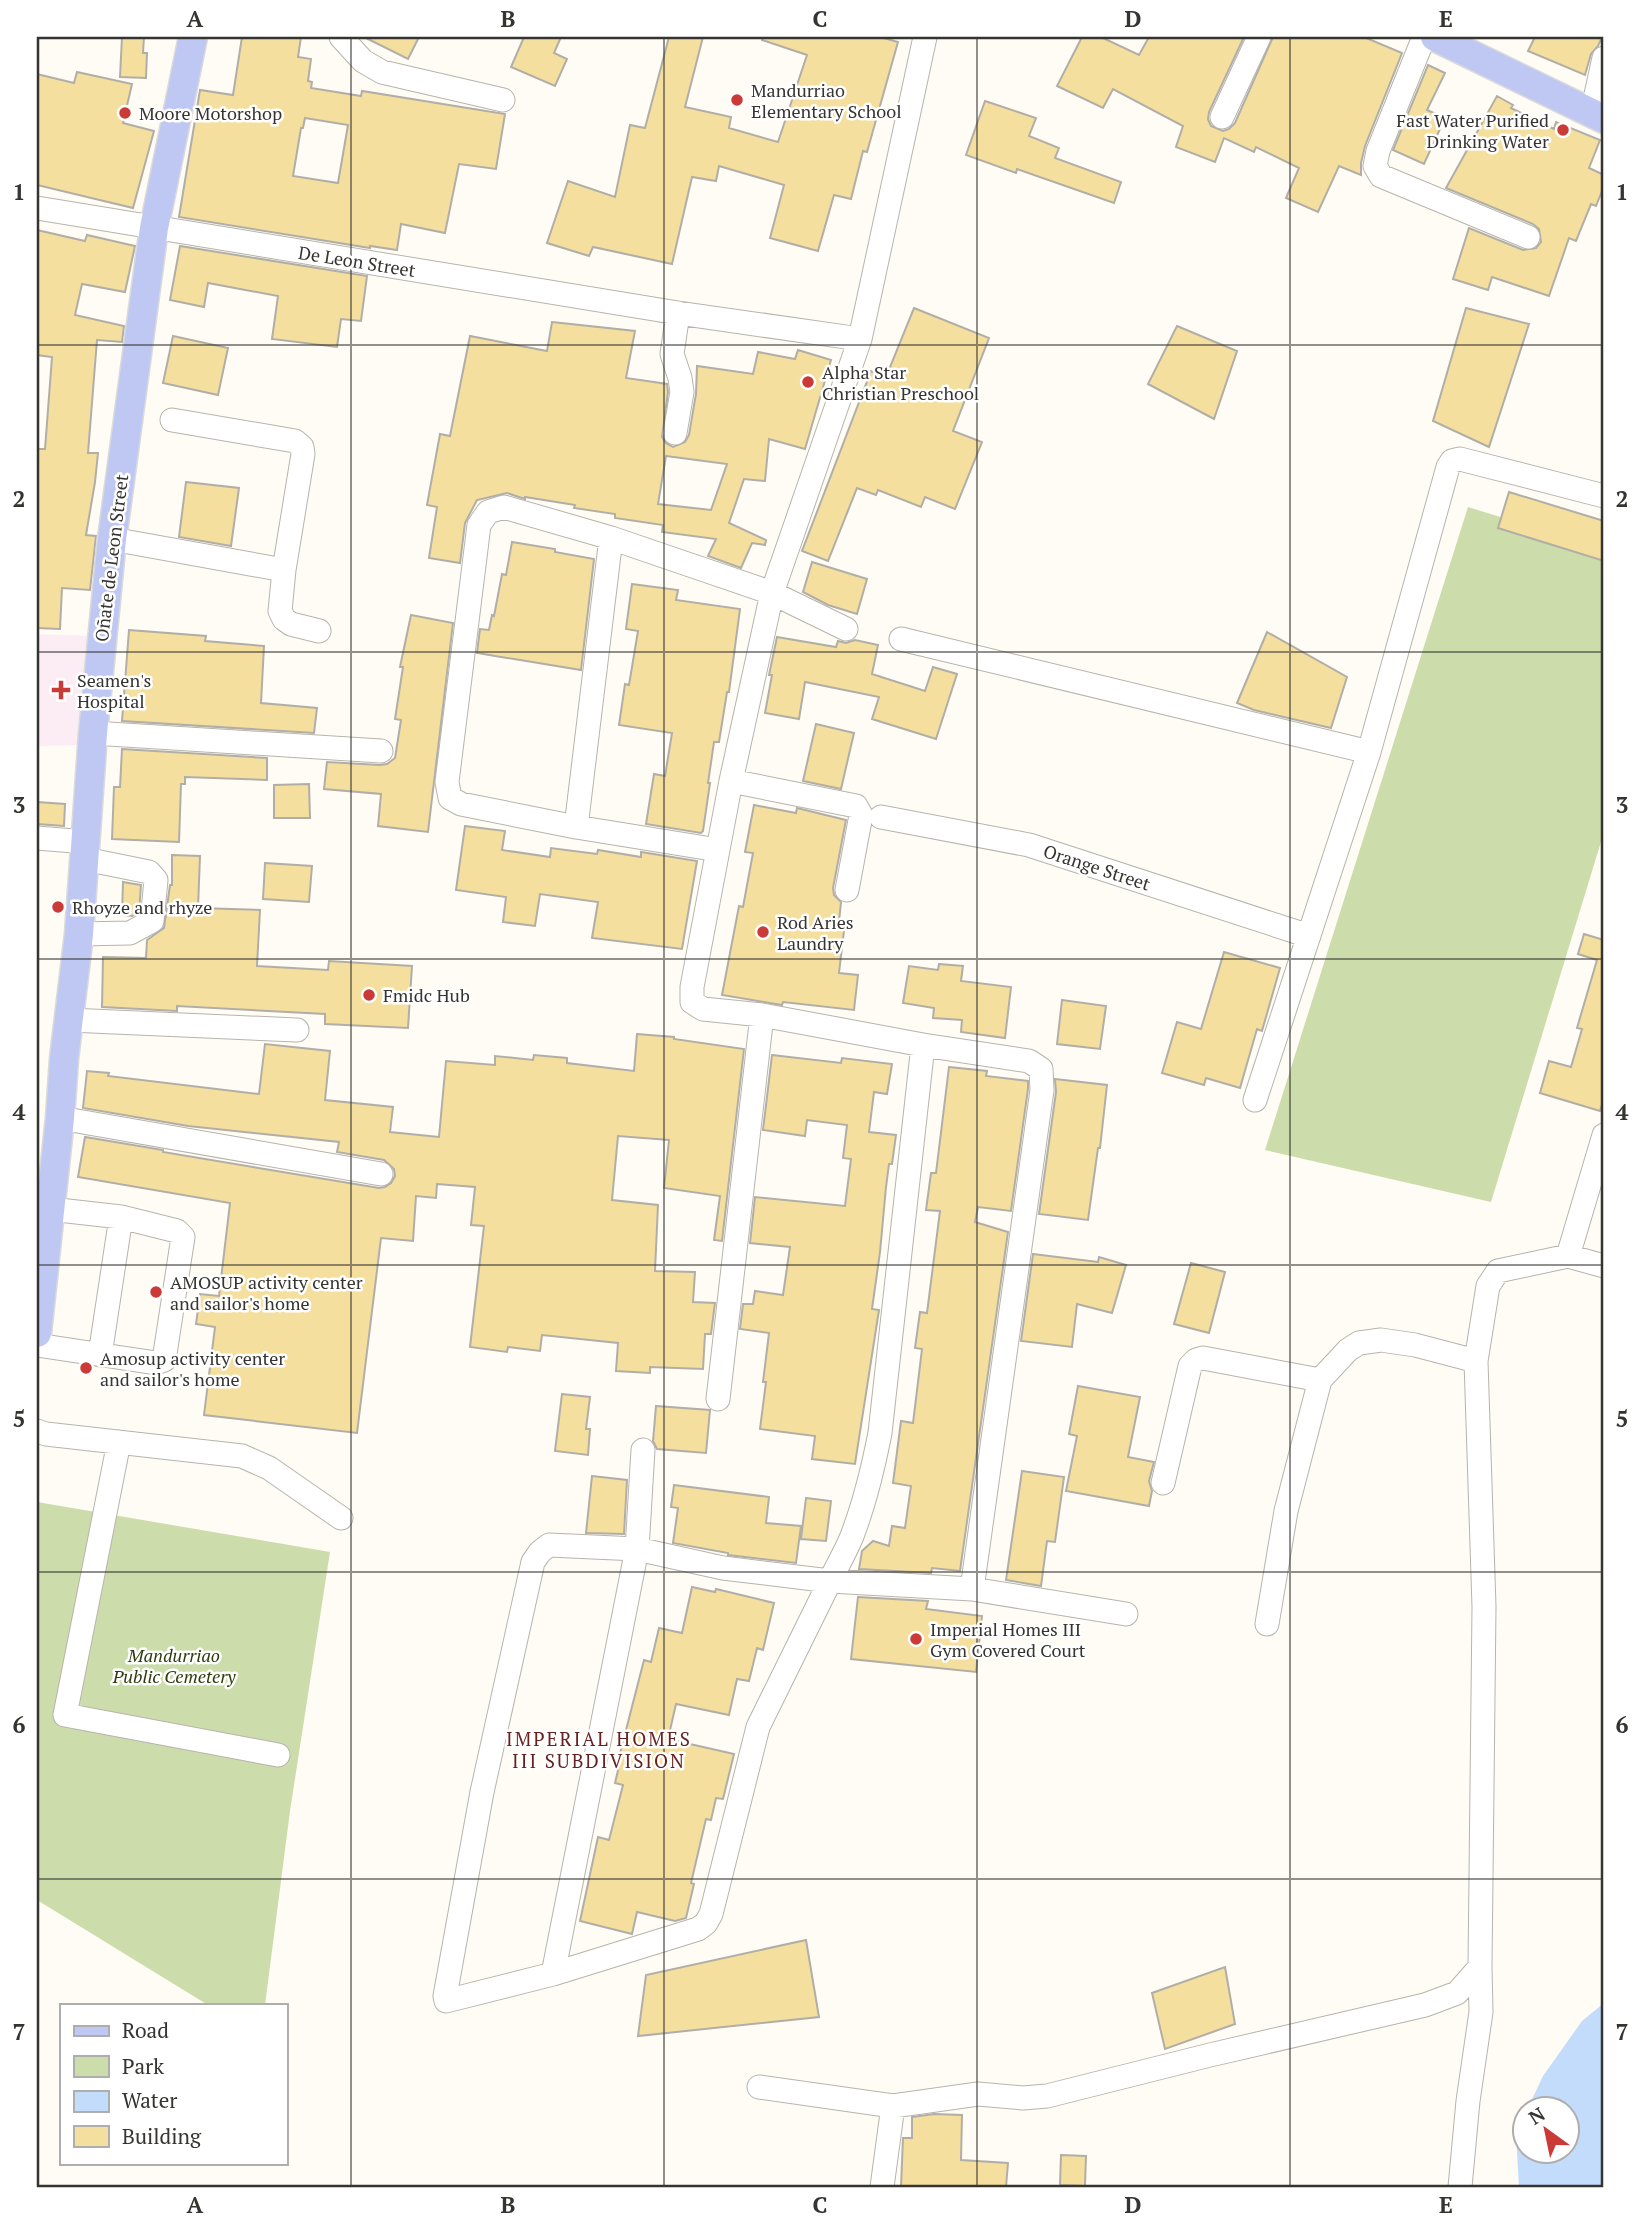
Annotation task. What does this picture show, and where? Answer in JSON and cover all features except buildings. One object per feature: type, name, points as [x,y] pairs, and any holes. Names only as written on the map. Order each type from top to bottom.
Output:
[{"type":"main road","name":"Oñate de Leon Street","points":[[37,1333],[42,1249],[50,1209],[79,934],[93,733],[112,540],[154,228],[193,37]]},
{"type":"main road","points":[[1440,38],[1598,116]]},
{"type":"street","points":[[341,37],[363,61],[382,72],[503,100]]},
{"type":"street","points":[[925,37],[860,339],[772,593],[731,780],[692,987],[692,1002],[703,1009],[762,1015],[922,1045],[1029,1060],[1041,1069],[1042,1090],[972,1589]]},
{"type":"street","points":[[1222,117],[1259,37]]},
{"type":"street","points":[[1440,38],[1378,151],[1375,166],[1381,176],[1528,237]]},
{"type":"street","points":[[1598,116],[1604,58]]},
{"type":"street","name":"De Leon Street","points":[[37,208],[678,313],[860,339]]},
{"type":"street","points":[[675,433],[682,392],[672,354],[678,313]]},
{"type":"street","points":[[172,420],[295,441],[302,447],[280,611],[284,619],[292,624],[319,631]]},
{"type":"street","points":[[1255,1100],[1369,752],[1448,467],[1452,461],[1460,459],[1604,496]]},
{"type":"street","points":[[718,850],[576,827],[461,804],[450,798],[447,782],[479,525],[488,512],[504,507],[611,538],[772,593],[846,629]]},
{"type":"street","points":[[576,827],[611,538]]},
{"type":"street","points":[[112,540],[284,570]]},
{"type":"street","points":[[901,639],[1369,752]]},
{"type":"street","points":[[93,733],[381,751]]},
{"type":"street","points":[[731,780],[856,806],[860,815],[847,890]]},
{"type":"street","name":"Orange Street","points":[[881,817],[1029,845],[1309,936]]},
{"type":"street","points":[[37,838],[85,850],[149,872],[156,880],[152,921],[130,933],[79,934]]},
{"type":"street","points":[[718,1399],[762,1015]]},
{"type":"street","points":[[69,1020],[297,1030]]},
{"type":"street","points":[[922,1045],[872,1478],[851,1539],[830,1581],[758,1727],[711,1914],[706,1923],[698,1929],[553,1974],[446,2001],[482,1792],[533,1562],[549,1545],[638,1549],[723,1568],[830,1581],[972,1589],[1126,1614]]},
{"type":"street","points":[[60,1118],[380,1174]]},
{"type":"street","points":[[1568,1256],[1604,1135]]},
{"type":"street","points":[[37,1345],[156,1363],[164,1360],[183,1237],[177,1231],[121,1217],[50,1209]]},
{"type":"street","points":[[100,1355],[121,1217]]},
{"type":"street","points":[[1460,2187],[1468,2101],[1481,2012],[1484,1607],[1476,1361],[1488,1286],[1498,1271],[1568,1256],[1604,1266]]},
{"type":"street","points":[[1267,1624],[1286,1511],[1320,1380],[1348,1350],[1359,1343],[1381,1340],[1415,1345],[1476,1361]]},
{"type":"street","points":[[1163,1483],[1191,1366],[1196,1360],[1203,1358],[1320,1380]]},
{"type":"street","points":[[37,1431],[243,1456],[269,1468],[341,1518]]},
{"type":"street","points":[[119,1442],[65,1715],[278,1755]]},
{"type":"street","points":[[553,1974],[638,1549],[643,1450]]},
{"type":"street","points":[[759,2087],[893,2106],[978,2094],[1023,2098],[1047,2096],[1210,2055],[1425,2006],[1457,1993],[1480,1967]]},
{"type":"street","points":[[881,2187],[893,2106]]},
{"type":"shaded area","name":"Seamen's Hospital","points":[[37,634],[90,636],[79,745],[37,746]]},
{"type":"green space","points":[[1468,507],[1604,549],[1604,832],[1491,1202],[1265,1150]]},
{"type":"green space","name":"Mandurriao Public Cemetery","points":[[37,1502],[330,1552],[290,1811],[265,2004],[206,2004],[37,1900]]},
{"type":"water","points":[[1604,2003],[1604,2187],[1519,2187],[1518,2164],[1582,2164],[1582,2094],[1535,2094],[1543,2076],[1582,2021]]},
{"type":"place","name":"Mandurriao Elementary School","points":[[737,100]]},
{"type":"place","name":"Moore Motorshop","points":[[125,113]]},
{"type":"place","name":"Fast Water Purified Drinking Water","points":[[1563,130]]},
{"type":"place","name":"Alpha Star Christian Preschool","points":[[808,382]]},
{"type":"place","name":"Seamen's Hospital","points":[[61,690]]},
{"type":"place","name":"Rhoyze and rhyze","points":[[58,907]]},
{"type":"place","name":"Rod Aries Laundry","points":[[763,932]]},
{"type":"place","name":"Fmidc Hub","points":[[369,995]]},
{"type":"place","name":"AMOSUP activity center and sailor's home","points":[[156,1292]]},
{"type":"place","name":"Amosup activity center and sailor's home","points":[[86,1368]]},
{"type":"place","name":"Imperial Homes III Gym Covered Court","points":[[916,1639]]},
{"type":"district","name":"IMPERIAL HOMES III SUBDIVISION","points":[[599,1749]]}]
